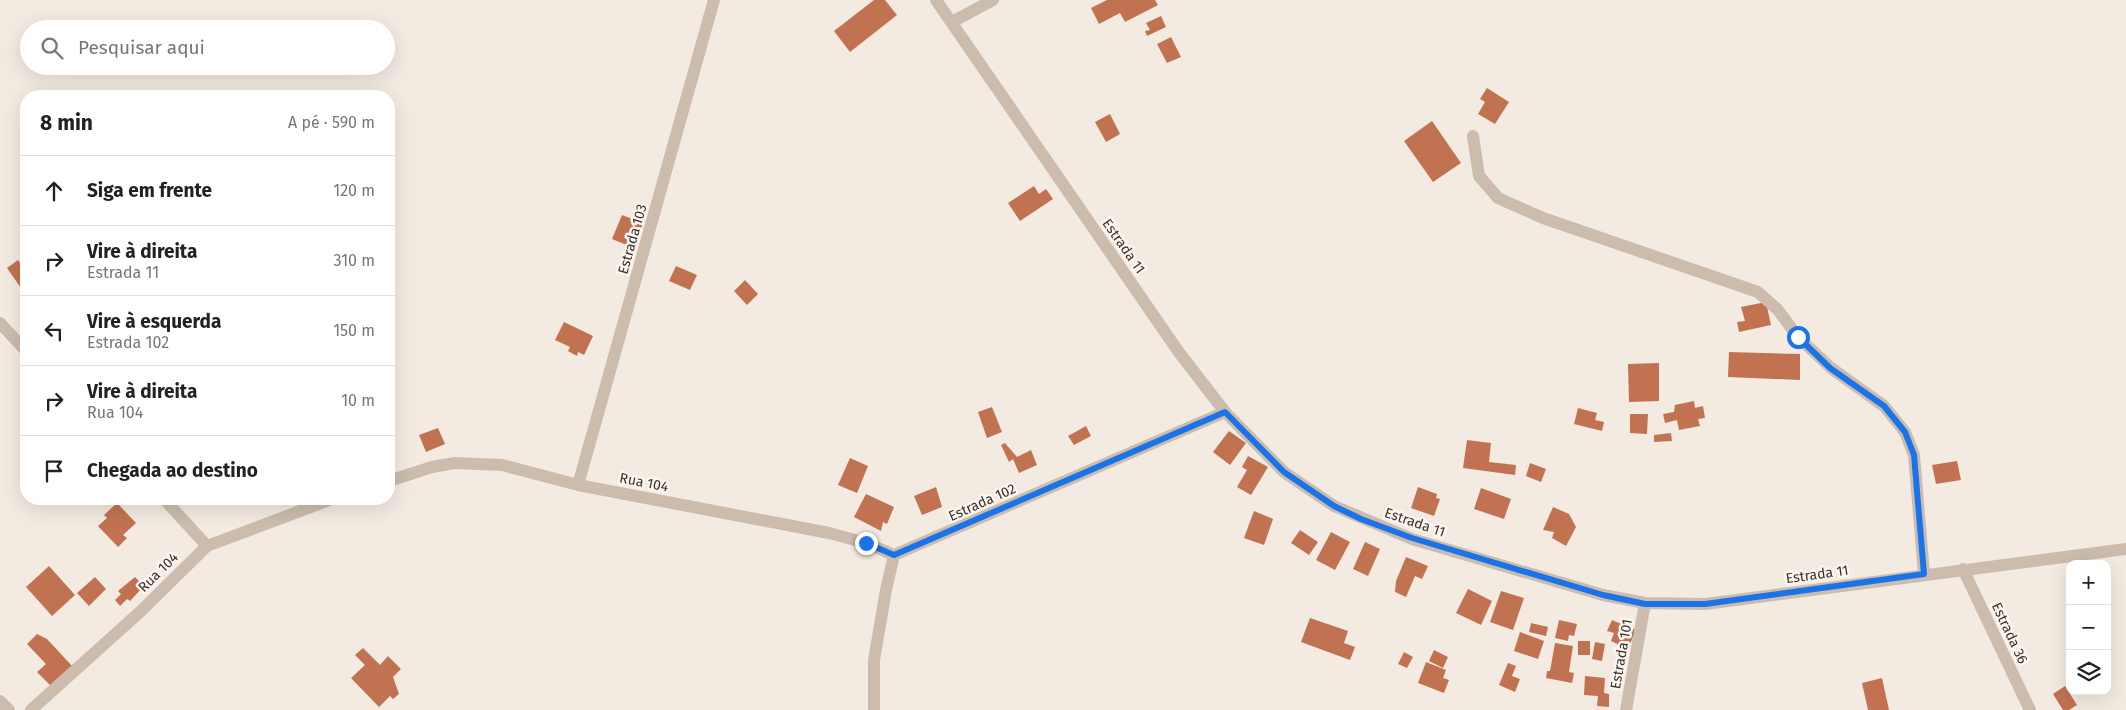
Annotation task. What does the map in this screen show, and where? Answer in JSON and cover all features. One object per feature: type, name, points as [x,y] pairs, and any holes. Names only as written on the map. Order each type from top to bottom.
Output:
[{"type":"street","name":"Estrada 103","points":[[578,485],[714,0]]},
{"type":"street","name":"Estrada 11","points":[[936,0],[1178,351],[1225,412],[1284,472],[1334,506],[1361,519],[1412,538],[1488,561],[1603,595],[1645,604],[1705,604],[2126,549]]},
{"type":"street","points":[[952,22],[993,0]]},
{"type":"street","points":[[1473,136],[1479,176],[1498,198],[1543,218],[1758,292],[1778,310],[1798,337],[1830,368],[1884,406],[1905,432],[1914,455],[1924,574]]},
{"type":"street","points":[[0,323],[20,345]]},
{"type":"street","name":"Estrada 102","points":[[894,555],[1225,412]]},
{"type":"street","name":"Rua 104","points":[[395,479],[432,467],[475,463],[502,465],[578,485],[829,533],[866,543],[894,555]]},
{"type":"street","points":[[169,505],[206,546]]},
{"type":"street","name":"Rua 104","points":[[31,710],[141,610],[206,546],[316,505]]},
{"type":"street","points":[[874,710],[874,660],[894,555]]},
{"type":"street","name":"Estrada 36","points":[[1963,569],[2030,710]]},
{"type":"street","name":"Estrada 101","points":[[1626,710],[1645,604]]},
{"type":"street","points":[[0,700],[9,710]]},
{"type":"building","points":[[874,0],[885,0],[897,15],[850,52],[834,31]]},
{"type":"building","points":[[1107,0],[1155,0],[1158,5],[1125,22],[1120,13],[1099,24],[1091,8]]},
{"type":"building","points":[[1161,16],[1166,27],[1147,36],[1145,31],[1150,30],[1146,23]]},
{"type":"building","points":[[1171,37],[1181,57],[1167,63],[1157,44]]},
{"type":"building","points":[[1487,88],[1509,102],[1495,124],[1478,114],[1485,102],[1480,99]]},
{"type":"building","points":[[1110,114],[1120,134],[1106,142],[1095,122]]},
{"type":"building","points":[[1432,121],[1461,163],[1433,182],[1404,141]]},
{"type":"building","points":[[1034,186],[1039,194],[1046,189],[1053,199],[1020,221],[1008,203]]},
{"type":"building","points":[[622,215],[643,223],[634,248],[612,239]]},
{"type":"building","points":[[18,260],[20,263],[20,287],[7,268]]},
{"type":"building","points":[[676,266],[697,275],[690,290],[669,281]]},
{"type":"building","points":[[745,280],[758,294],[747,305],[734,291]]},
{"type":"building","points":[[1766,302],[1771,325],[1739,332],[1737,322],[1745,321],[1741,307]]},
{"type":"building","points":[[564,322],[593,336],[584,355],[578,352],[577,356],[568,351],[570,347],[555,340]]},
{"type":"building","points":[[1729,352],[1800,354],[1800,380],[1728,377]]},
{"type":"building","points":[[1659,363],[1659,401],[1629,402],[1628,364]]},
{"type":"building","points":[[1694,401],[1695,408],[1703,406],[1705,418],[1698,419],[1700,426],[1679,430],[1677,420],[1665,423],[1663,414],[1674,412],[1675,405]]},
{"type":"building","points":[[992,407],[1002,432],[987,438],[978,412]]},
{"type":"building","points":[[1578,408],[1597,413],[1595,420],[1604,422],[1602,431],[1574,424]]},
{"type":"building","points":[[1630,414],[1648,414],[1647,434],[1630,433]]},
{"type":"building","points":[[1086,426],[1091,436],[1074,445],[1068,436]]},
{"type":"building","points":[[438,428],[445,444],[426,452],[419,435]]},
{"type":"building","points":[[1229,431],[1246,443],[1230,465],[1213,452]]},
{"type":"building","points":[[1671,433],[1672,441],[1654,442],[1654,435]]},
{"type":"building","points":[[1467,440],[1491,443],[1489,462],[1516,465],[1515,475],[1463,468]]},
{"type":"building","points":[[1005,443],[1017,457],[1031,450],[1037,465],[1019,473],[1013,459],[1009,462],[1001,445]]},
{"type":"building","points":[[1248,456],[1268,467],[1251,495],[1237,487],[1247,470],[1242,467]]},
{"type":"building","points":[[850,458],[868,466],[857,493],[838,485]]},
{"type":"building","points":[[1957,461],[1961,480],[1936,484],[1932,465]]},
{"type":"building","points":[[1530,463],[1546,469],[1541,482],[1526,476]]},
{"type":"building","points":[[936,487],[942,507],[922,515],[914,496]]},
{"type":"building","points":[[1418,487],[1437,494],[1436,498],[1440,499],[1434,516],[1411,508]]},
{"type":"building","points":[[1481,488],[1511,499],[1504,519],[1474,509]]},
{"type":"building","points":[[866,494],[894,507],[887,524],[883,522],[881,531],[854,517]]},
{"type":"building","points":[[115,505],[119,505],[136,523],[123,535],[127,538],[118,547],[98,526],[107,518],[104,515]]},
{"type":"building","points":[[1553,507],[1569,514],[1576,527],[1566,546],[1552,538],[1554,532],[1543,530]]},
{"type":"building","points":[[1254,511],[1273,519],[1264,545],[1244,538]]},
{"type":"building","points":[[1300,530],[1318,542],[1309,555],[1291,543]]},
{"type":"building","points":[[1331,532],[1350,542],[1335,570],[1316,560]]},
{"type":"building","points":[[1365,542],[1380,549],[1368,576],[1353,569]]},
{"type":"building","points":[[1406,557],[1428,566],[1422,579],[1415,576],[1406,597],[1395,592],[1396,581]]},
{"type":"building","points":[[49,566],[75,595],[52,616],[26,587]]},
{"type":"building","points":[[95,577],[106,589],[89,606],[77,593]]},
{"type":"building","points":[[135,577],[144,586],[130,601],[127,599],[120,606],[115,600],[121,594],[118,591]]},
{"type":"building","points":[[1468,589],[1492,601],[1481,625],[1456,613]]},
{"type":"building","points":[[1501,591],[1524,598],[1513,630],[1490,622]]},
{"type":"building","points":[[1310,618],[1348,631],[1344,643],[1355,647],[1350,660],[1301,642]]},
{"type":"building","points":[[1559,620],[1577,624],[1574,636],[1569,635],[1568,641],[1555,638]]},
{"type":"building","points":[[1612,620],[1636,630],[1628,649],[1611,641],[1614,633],[1607,631]]},
{"type":"building","points":[[1531,623],[1548,627],[1546,636],[1529,632]]},
{"type":"building","points":[[1520,632],[1544,641],[1538,659],[1514,651]]},
{"type":"building","points":[[37,634],[47,639],[73,667],[52,687],[37,672],[46,664],[27,644]]},
{"type":"building","points":[[1578,641],[1590,641],[1590,655],[1578,655]]},
{"type":"building","points":[[1595,642],[1605,644],[1602,661],[1592,659]]},
{"type":"building","points":[[1555,643],[1573,646],[1569,672],[1574,673],[1572,683],[1546,678],[1547,671],[1550,671]]},
{"type":"building","points":[[363,648],[380,665],[388,656],[401,669],[393,677],[399,694],[393,699],[390,696],[379,707],[351,678],[365,665],[355,655]]},
{"type":"building","points":[[1434,650],[1448,657],[1443,668],[1429,661]]},
{"type":"building","points":[[1404,652],[1413,657],[1407,668],[1398,664]]},
{"type":"building","points":[[1426,662],[1446,670],[1443,678],[1449,680],[1444,693],[1418,683]]},
{"type":"building","points":[[1508,663],[1516,666],[1512,676],[1520,679],[1515,692],[1499,685]]},
{"type":"building","points":[[1585,676],[1605,678],[1604,693],[1609,694],[1609,707],[1597,706],[1598,696],[1584,695]]},
{"type":"building","points":[[1882,678],[1889,710],[1868,710],[1862,683]]},
{"type":"building","points":[[2065,686],[2066,695],[2071,695],[2077,705],[2069,710],[2063,710],[2053,694]]},
{"type":"route","points":[[866,543],[894,555],[928,542],[1225,412],[1284,472],[1334,506],[1361,519],[1412,538],[1603,595],[1645,604],[1705,604],[1924,574],[1914,455],[1905,432],[1884,406],[1830,368],[1798,337]]}]
